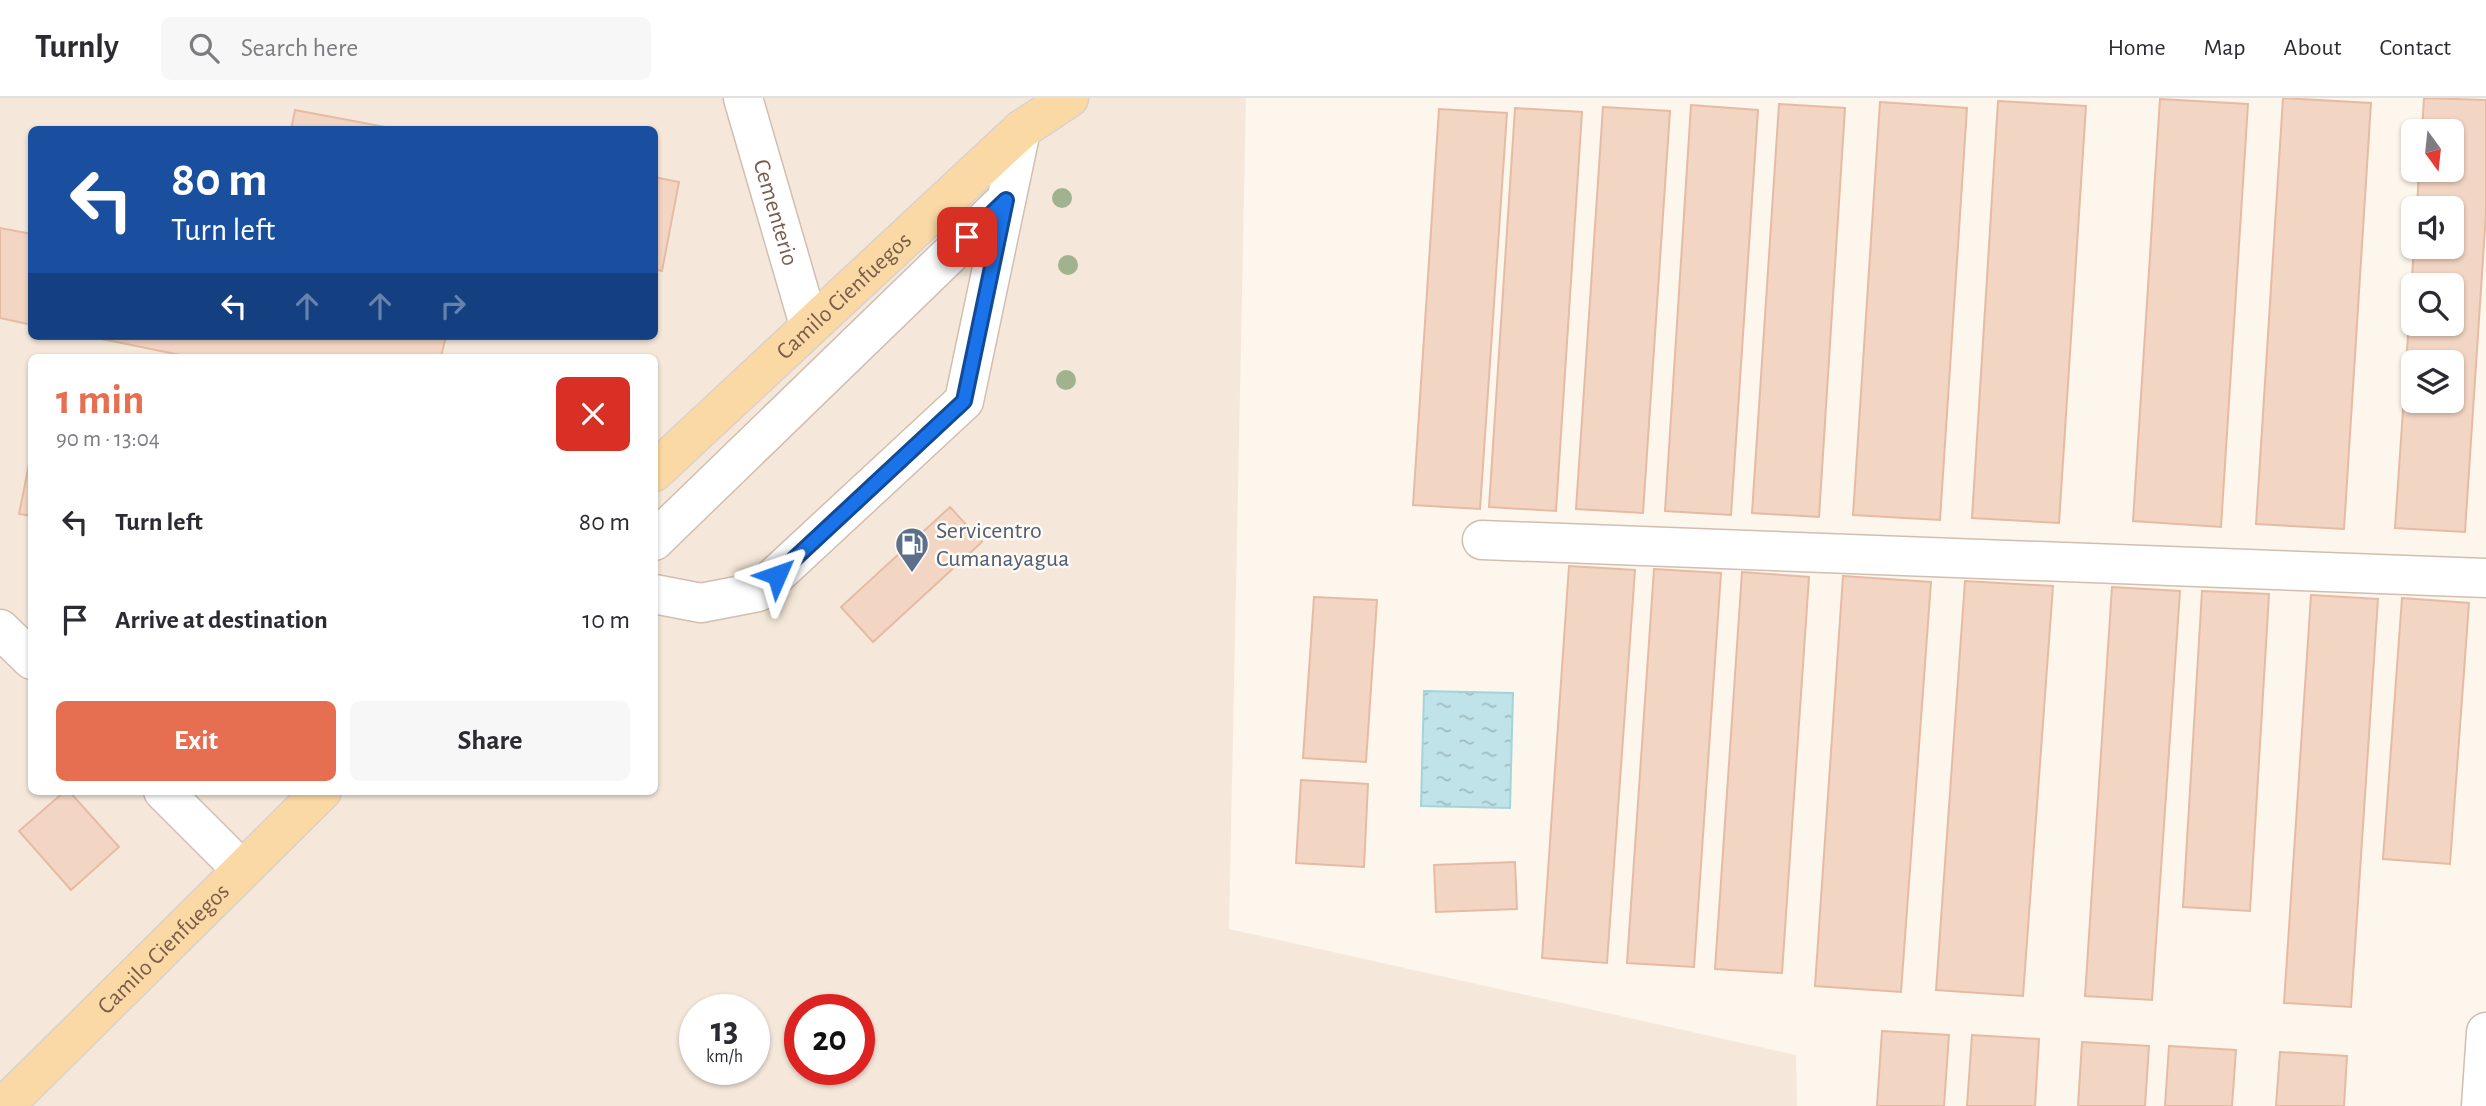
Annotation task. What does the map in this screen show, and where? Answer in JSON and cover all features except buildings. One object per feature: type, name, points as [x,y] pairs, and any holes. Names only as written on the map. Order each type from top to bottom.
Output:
[{"type":"main road","name":"Camilo Cienfuegos","points":[[658,468],[1021,130],[1069,98]]},
{"type":"main road","name":"Camilo Cienfuegos","points":[[4,1106],[318,795]]},
{"type":"street","name":"Cementerio","points":[[743,98],[809,325]]},
{"type":"street","points":[[658,595],[701,603],[758,592],[964,401],[1021,130]]},
{"type":"street","points":[[658,537],[1006,200]]},
{"type":"street","points":[[1482,540],[2486,578]]},
{"type":"street","points":[[0,629],[28,656]]},
{"type":"street","points":[[167,795],[242,869]]},
{"type":"street","points":[[2482,1106],[2486,1032]]},
{"type":"shaded area","points":[[0,98],[1246,98],[1229,929],[1796,1055],[1797,1106],[0,1106]]},
{"type":"water","points":[[1424,691],[1513,693],[1510,808],[1421,806]]},
{"type":"place","name":"Servicentro Cumanayagua","points":[[912,574]]},
{"type":"route","points":[[777,575],[964,401],[1006,200],[967,237]]}]
